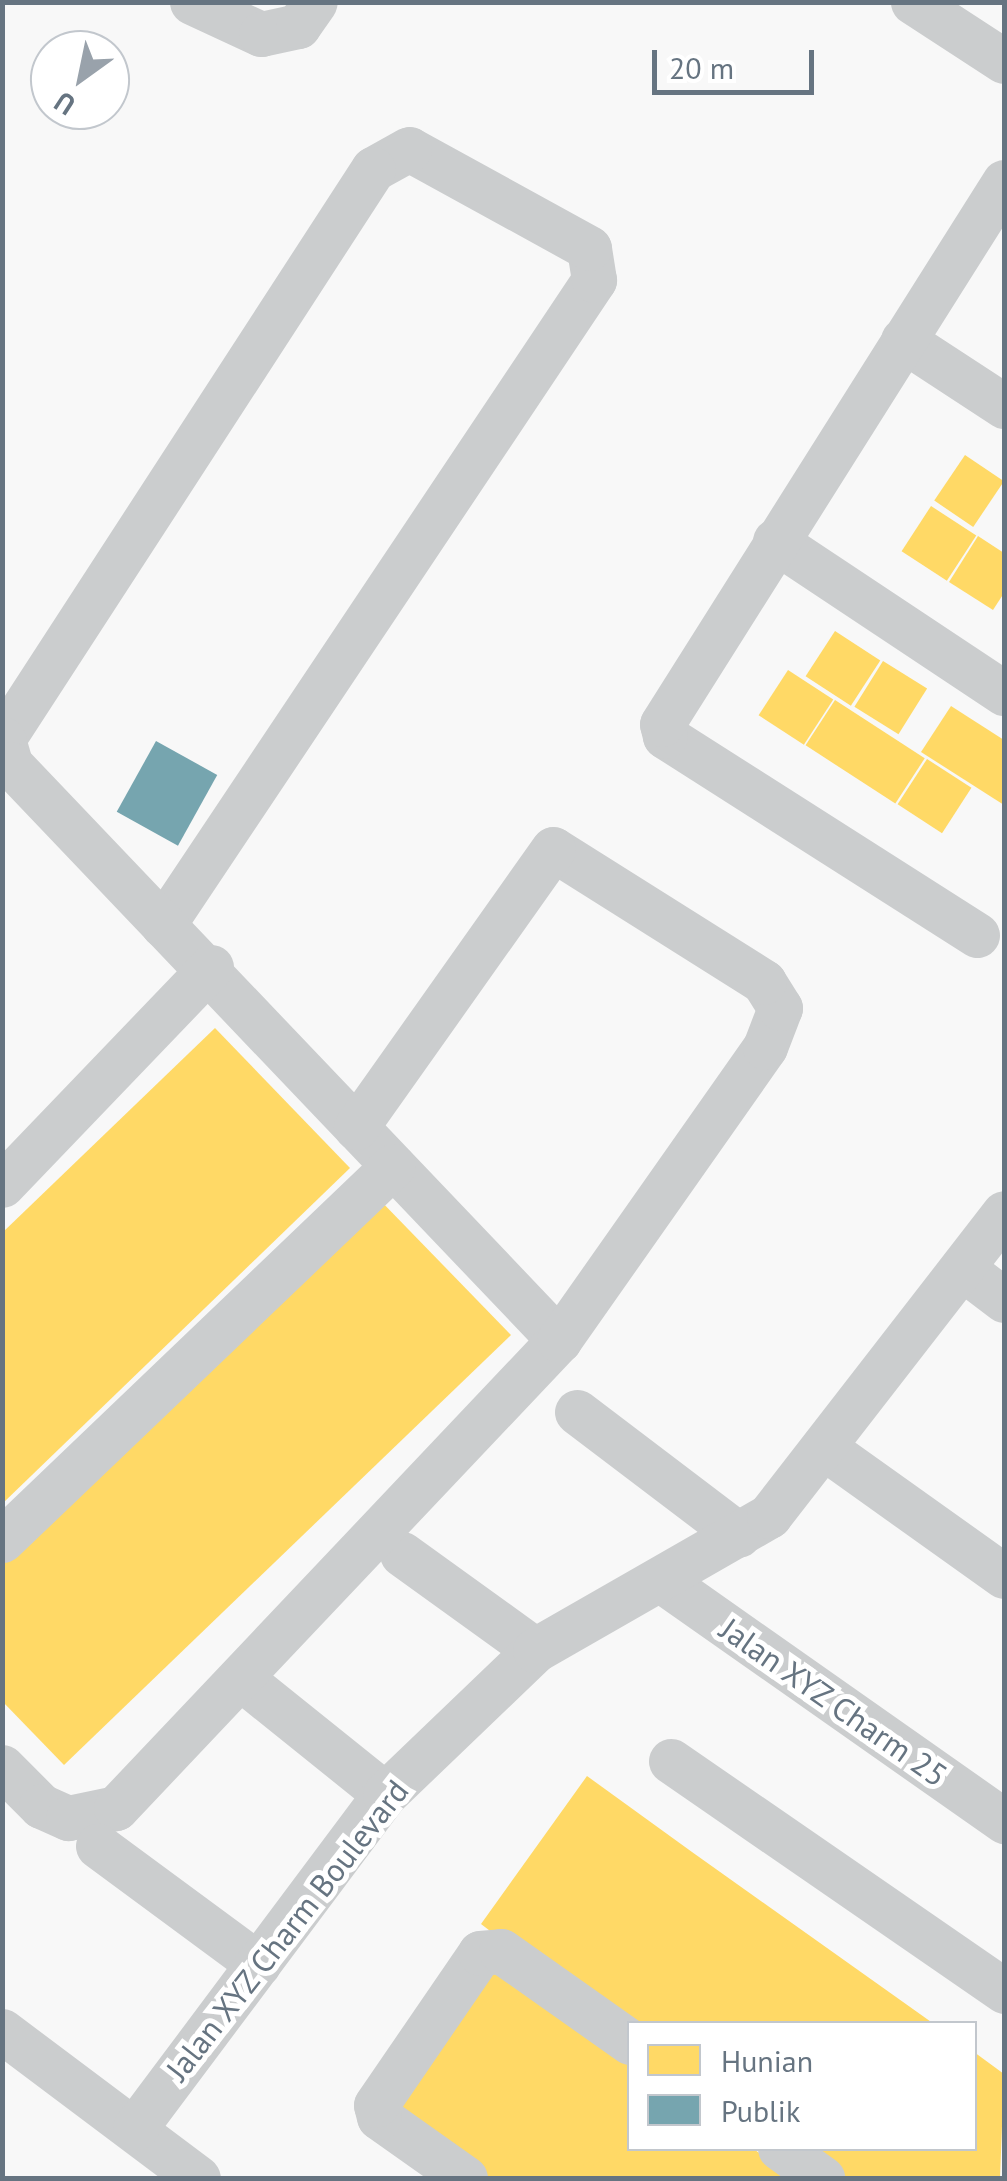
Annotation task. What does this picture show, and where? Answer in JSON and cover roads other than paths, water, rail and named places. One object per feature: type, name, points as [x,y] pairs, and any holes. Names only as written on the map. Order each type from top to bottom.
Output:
[{"type":"street","points":[[192,2],[261,34],[298,26],[316,2]]},
{"type":"street","points":[[914,2],[1004,61]]},
{"type":"street","points":[[163,925],[594,280],[589,248],[409,150],[372,169],[3,740],[10,764],[163,925],[211,967],[356,1127],[559,1340]]},
{"type":"street","points":[[978,935],[662,733],[669,706],[1004,182]]},
{"type":"street","points":[[903,340],[1004,406]]},
{"type":"street","points":[[775,541],[1004,693]]},
{"type":"street","points":[[2,1766],[68,1818],[116,1808],[559,1340],[765,1046],[780,1008],[764,982],[553,849],[356,1127]]},
{"type":"street","points":[[2,1185],[211,967]]},
{"type":"street","points":[[2,1540],[394,1166]]},
{"type":"street","name":"Jalan XYZ Charm Boulevard","points":[[135,2128],[386,1794],[536,1650],[664,1582],[769,1516],[1004,1213]]},
{"type":"street","points":[[962,1268],[1004,1300]]},
{"type":"street","points":[[577,1412],[739,1535]]},
{"type":"street","points":[[823,1446],[1004,1576]]},
{"type":"street","points":[[402,1554],[536,1650]]},
{"type":"street","name":"Jalan XYZ Charm 25","points":[[664,1582],[1004,1821]]},
{"type":"street","points":[[253,1688],[386,1794]]},
{"type":"street","points":[[671,1761],[1004,1991]]},
{"type":"street","points":[[98,1846],[258,1964]]},
{"type":"street","points":[[464,2178],[379,2118],[376,2104],[480,1953],[501,1950],[627,2040]]},
{"type":"street","points":[[2,2031],[198,2178]]},
{"type":"street","points":[[784,2151],[822,2178]]}]
